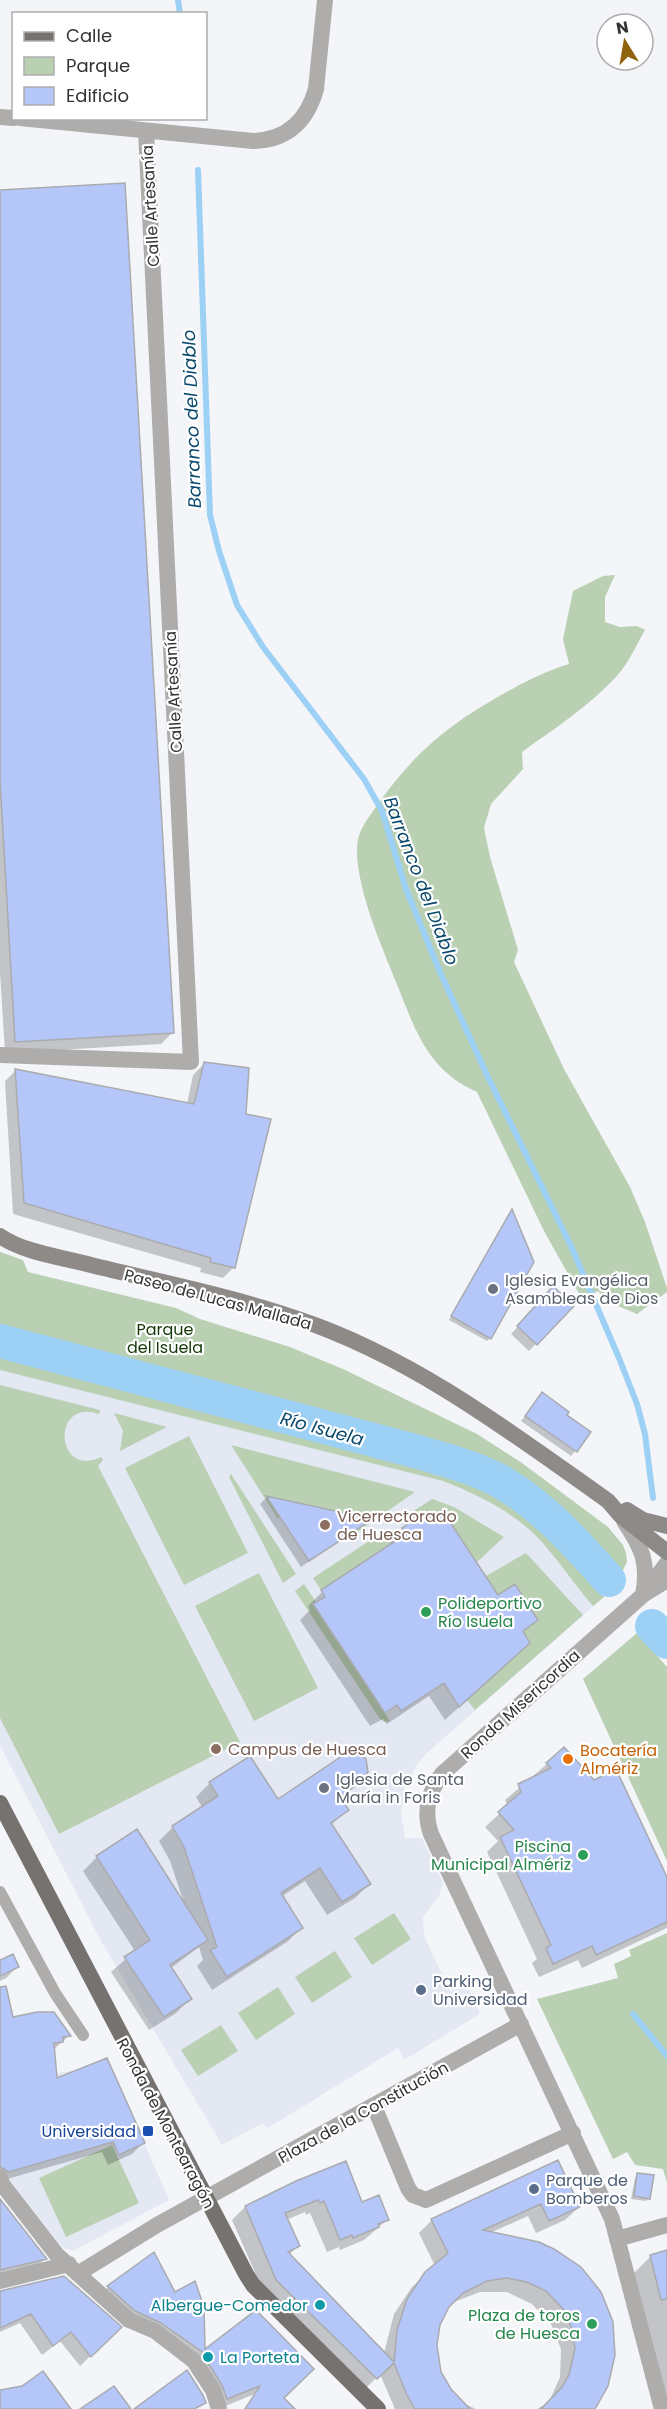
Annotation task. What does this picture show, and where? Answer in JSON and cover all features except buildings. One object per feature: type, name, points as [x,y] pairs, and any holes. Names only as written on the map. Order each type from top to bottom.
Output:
[{"type":"main road","name":"Paseo de Lucas Mallada","points":[[0,1236],[40,1252],[249,1304],[330,1331],[390,1359],[497,1422],[608,1501],[643,1520],[667,1526]]},
{"type":"main road","name":"Paseo de Lucas Mallada","points":[[608,1501],[621,1516],[667,1552]]},
{"type":"main road","name":"Ronda de Montearagón","points":[[0,1803],[205,2199],[253,2285],[378,2409]]},
{"type":"street","points":[[39,120],[253,141],[272,139],[288,132],[305,115],[312,100],[316,89],[325,0]]},
{"type":"street","name":"Calle Artesanía","points":[[0,1055],[191,1062],[146,131]]},
{"type":"street","points":[[621,1516],[640,1545],[644,1556],[647,1574],[643,1595]]},
{"type":"street","name":"Ronda Misericordia","points":[[643,1595],[667,1563]]},
{"type":"street","name":"Ronda Misericordia","points":[[662,2409],[612,2219],[431,1834],[426,1813],[431,1790],[442,1774],[643,1595],[667,1580]]},
{"type":"street","points":[[0,1892],[5,1915],[83,2035]]},
{"type":"street","name":"Plaza de la Constitución","points":[[0,2281],[74,2269],[521,2025]]},
{"type":"street","points":[[374,2106],[408,2188],[413,2194],[426,2199],[573,2133]]},
{"type":"street","points":[[1,2182],[57,2255],[129,2320],[155,2331],[194,2361],[213,2390],[219,2409]]},
{"type":"street","points":[[617,2239],[667,2225]]},
{"type":"shaded area","name":"Campus de Huesca","points":[[0,1353],[440,1470],[473,1481],[501,1494],[554,1536],[604,1597],[427,1753],[418,1763],[405,1787],[401,1813],[405,1838],[422,1838],[443,1882],[439,1896],[423,1917],[424,1936],[450,1991],[466,1983],[480,2014],[404,2060],[398,2048],[268,2128],[263,2123],[222,2145],[100,1939],[0,1745]]},
{"type":"shaded area","points":[[52,2056],[58,2073],[77,2070],[107,2057],[169,2200],[73,2251],[62,2247],[4,2173],[0,2160],[0,2097]]},
{"type":"green space","points":[[615,575],[605,597],[605,622],[620,627],[637,626],[645,630],[632,655],[605,688],[571,717],[522,752],[523,769],[491,804],[484,828],[490,857],[518,950],[514,962],[564,1069],[630,1187],[645,1222],[667,1288],[667,1292],[637,1314],[609,1302],[598,1291],[582,1299],[544,1231],[477,1092],[446,1072],[425,1046],[410,1016],[370,916],[361,881],[357,848],[361,830],[367,819],[405,769],[434,741],[465,717],[503,694],[535,677],[569,664],[563,639],[573,591],[603,576]]},
{"type":"green space","name":"Parque del Isuela","points":[[0,1252],[23,1260],[28,1272],[176,1308],[200,1319],[290,1347],[343,1369],[477,1434],[522,1463],[608,1527],[623,1545],[626,1553],[627,1562],[623,1570],[618,1574],[565,1512],[544,1495],[493,1465],[465,1453],[0,1327]]},
{"type":"green space","points":[[0,1353],[440,1470],[478,1483],[516,1504],[544,1527],[604,1597],[593,1606],[531,1531],[495,1505],[456,1486],[0,1370]]},
{"type":"green space","points":[[0,1385],[100,1410],[99,1414],[83,1412],[73,1417],[66,1426],[67,1449],[75,1457],[86,1461],[101,1457],[103,1460],[98,1466],[240,1742],[59,1834],[0,1718]]},
{"type":"green space","points":[[114,1413],[167,1427],[120,1451],[123,1431]]},
{"type":"green space","points":[[189,1436],[248,1553],[184,1585],[125,1468]]},
{"type":"green space","points":[[231,1445],[415,1492],[356,1533],[355,1531],[372,1519],[267,1496],[280,1517],[278,1519]]},
{"type":"green space","points":[[231,1474],[296,1574],[283,1583],[229,1477]]},
{"type":"green space","points":[[432,1499],[454,1507],[504,1537],[477,1562],[442,1510],[430,1518],[408,1525],[406,1516]]},
{"type":"green space","points":[[384,1531],[392,1543],[321,1590],[313,1578]]},
{"type":"green space","points":[[526,1553],[583,1615],[475,1710],[467,1700],[530,1643],[523,1631],[538,1619],[515,1585],[498,1595],[486,1576]]},
{"type":"green space","points":[[259,1573],[318,1688],[254,1721],[195,1606]]},
{"type":"green space","points":[[304,1584],[316,1602],[313,1605],[390,1721],[384,1722],[380,1719],[295,1591]]},
{"type":"green space","points":[[637,1633],[667,1667],[667,1861],[583,1679]]},
{"type":"green space","points":[[394,1913],[411,1939],[372,1965],[354,1938]]},
{"type":"green space","points":[[667,1933],[667,2183],[663,2169],[635,2165],[627,2152],[613,2159],[537,1999],[618,1978],[614,1964],[631,1956],[629,1950]]},
{"type":"green space","points":[[335,1951],[352,1977],[312,2003],[295,1977]]},
{"type":"green space","points":[[278,1987],[295,2014],[256,2040],[238,2013]]},
{"type":"green space","points":[[221,2025],[238,2051],[198,2076],[181,2050]]},
{"type":"green space","points":[[112,2145],[139,2203],[66,2237],[39,2178]]},
{"type":"waterway","name":"Barranco del Diablo","points":[[178,0],[180,12]]},
{"type":"waterway","name":"Barranco del Diablo","points":[[198,170],[210,515],[237,605],[263,647],[364,779],[382,811],[406,889],[440,972],[487,1075],[571,1246],[619,1358],[637,1404],[645,1434],[653,1498]]},
{"type":"waterway","name":"Río Isuela","points":[[0,1341],[415,1451],[473,1469],[495,1478],[534,1504],[573,1540],[609,1580]]},
{"type":"waterway","name":"Río Isuela","points":[[652,1626],[667,1642]]},
{"type":"waterway","points":[[633,2014],[667,2056]]},
{"type":"place","name":"Iglesia Evangélica Asambleas de Dios","points":[[493,1289]]},
{"type":"place","name":"Vicerrectorado de Huesca","points":[[325,1525]]},
{"type":"place","name":"Polideportivo Río Isuela","points":[[426,1612]]},
{"type":"place","name":"Campus de Huesca","points":[[216,1749]]},
{"type":"place","name":"Bocatería Almériz","points":[[568,1759]]},
{"type":"place","name":"Iglesia de Santa María in Foris","points":[[324,1788]]},
{"type":"place","name":"Piscina Municipal Almériz","points":[[583,1855]]},
{"type":"place","name":"Parking Universidad","points":[[421,1990]]},
{"type":"place","name":"Universidad","points":[[148,2131]]},
{"type":"place","name":"Parque de Bomberos","points":[[534,2189]]},
{"type":"place","name":"Albergue-Comedor","points":[[320,2305]]},
{"type":"place","name":"Plaza de toros de Huesca","points":[[592,2324]]},
{"type":"place","name":"La Porteta","points":[[208,2357]]}]
